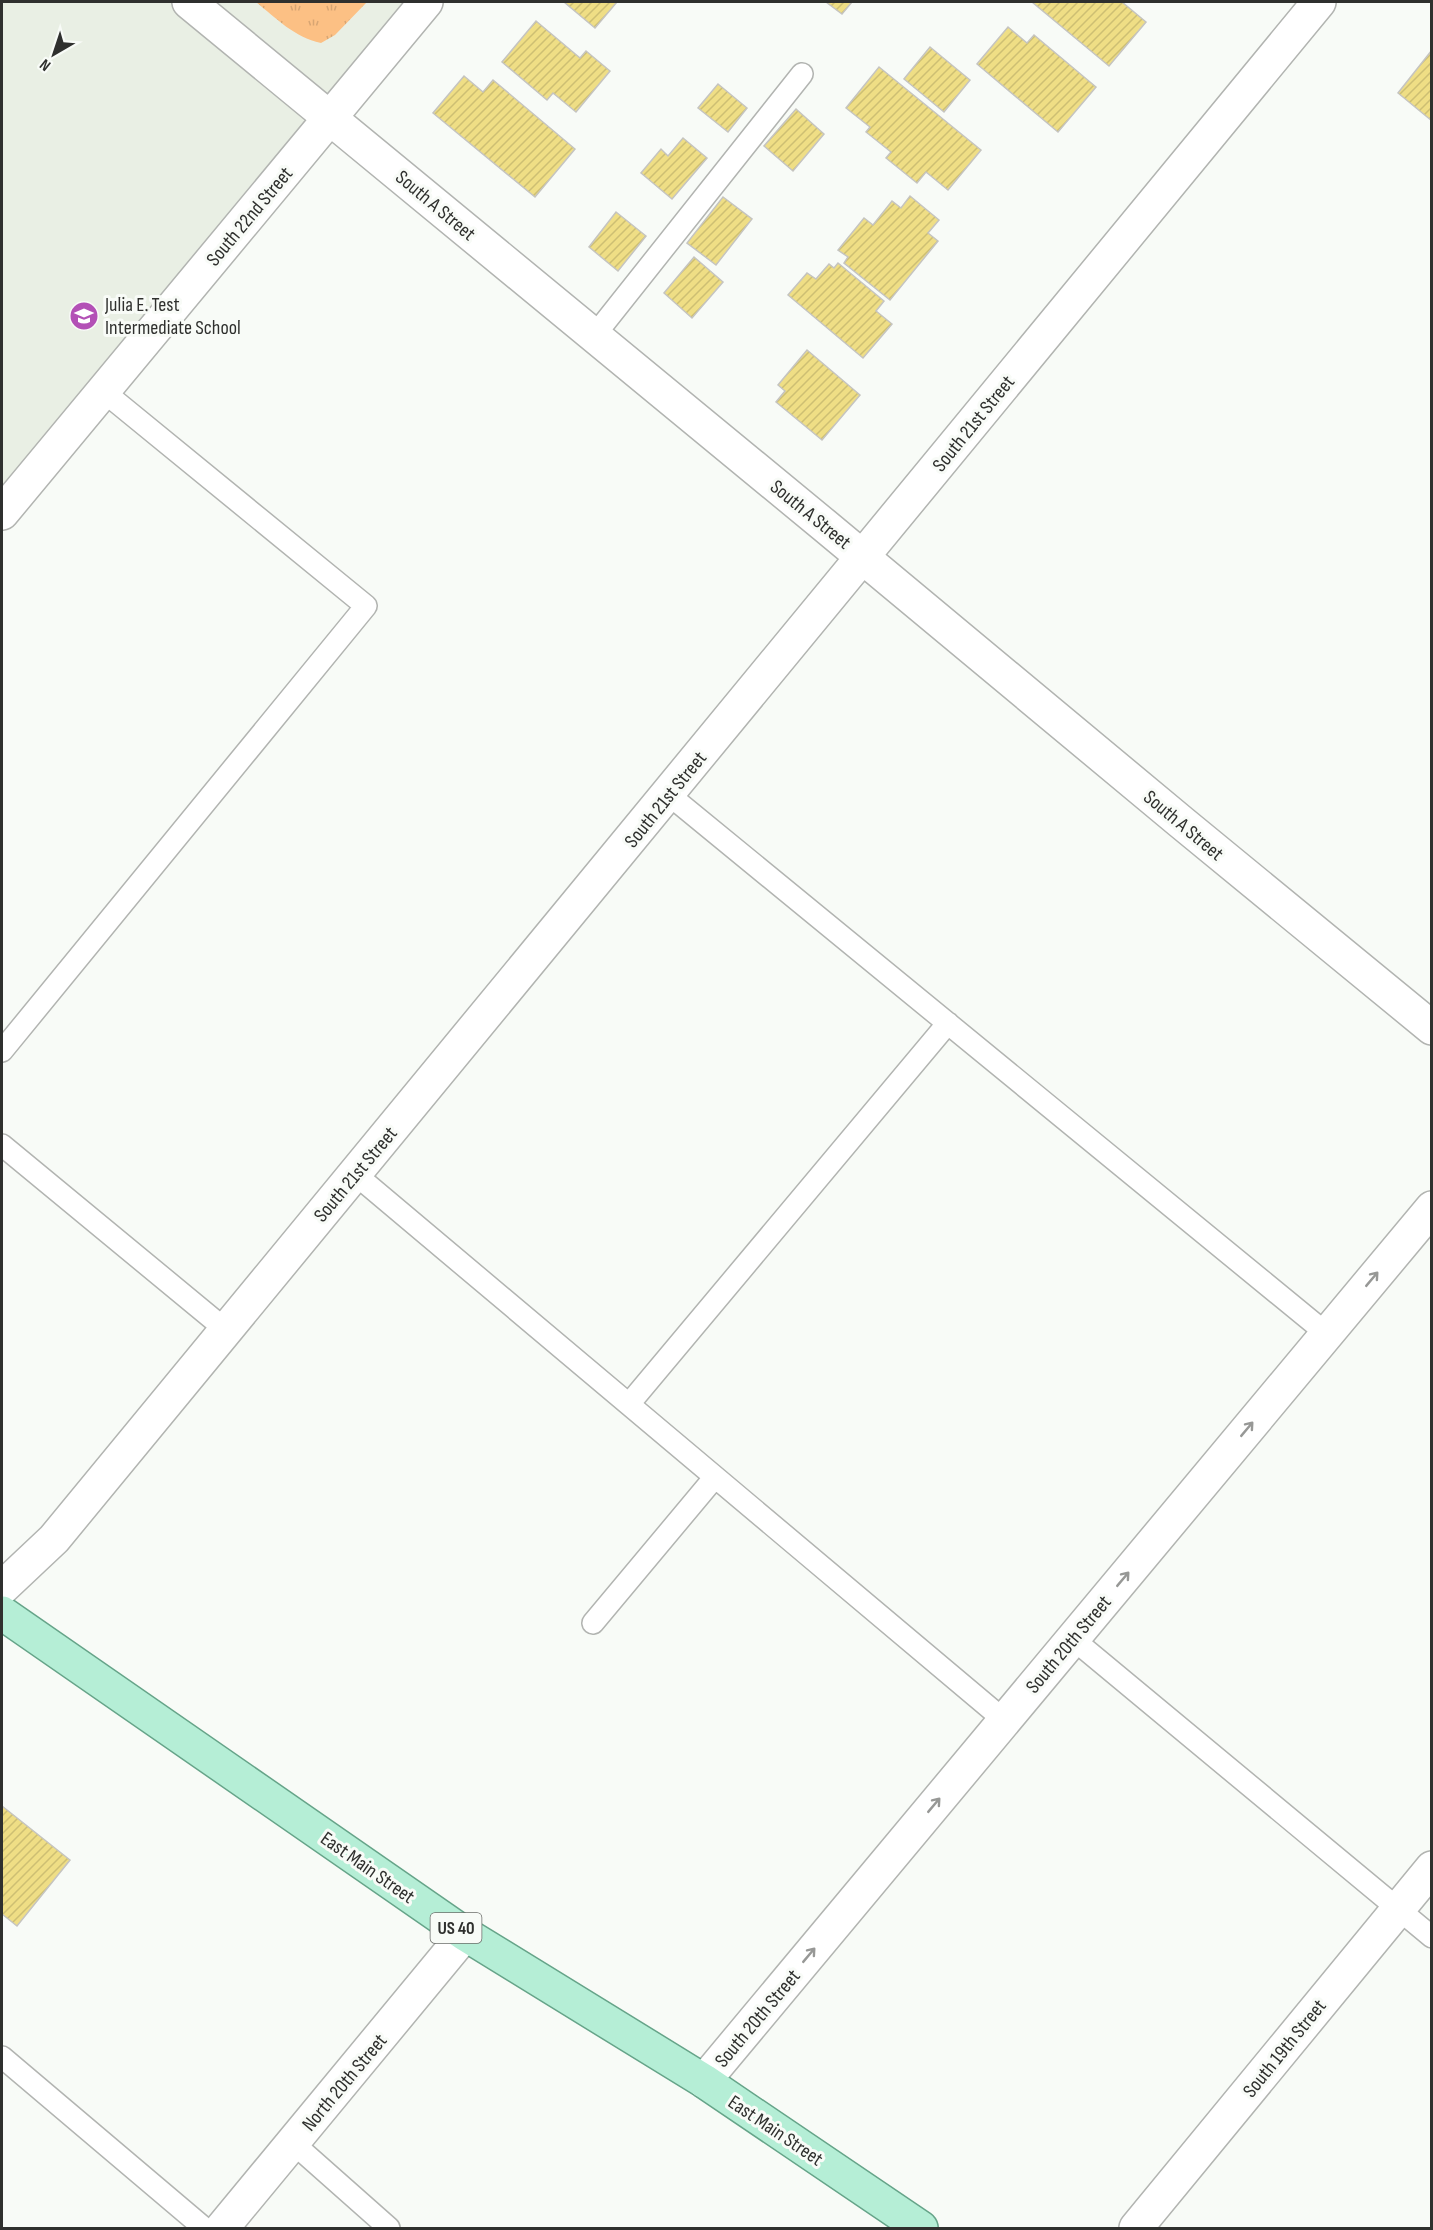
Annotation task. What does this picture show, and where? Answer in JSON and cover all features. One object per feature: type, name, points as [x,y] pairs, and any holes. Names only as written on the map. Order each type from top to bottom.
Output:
[{"type":"main road","name":"East Main Street","points":[[2,1613],[465,1934],[704,2081],[921,2229]]},
{"type":"street","name":"South A Street","points":[[189,2],[1431,1028]]},
{"type":"street","name":"South 22nd Street","points":[[2,513],[426,2]]},
{"type":"street","name":"South 21st Street","points":[[2,1588],[54,1539],[1319,2]]},
{"type":"street","name":"South 20th Street","points":[[704,2081],[1431,1208]]},
{"type":"street","name":"South 19th Street","points":[[1136,2229],[1431,1868]]},
{"type":"street","name":"North 20th Street","points":[[222,2229],[465,1934]]},
{"type":"lane","points":[[594,336],[802,74]]},
{"type":"lane","points":[[2,1051],[366,606],[103,391]]},
{"type":"lane","points":[[668,794],[1326,1334]]},
{"type":"lane","points":[[629,1404],[948,1023]]},
{"type":"lane","points":[[2,1145],[226,1330]]},
{"type":"lane","points":[[355,1174],[1004,1720]]},
{"type":"lane","points":[[593,1623],[715,1477]]},
{"type":"lane","points":[[1073,1638],[1431,1937]]},
{"type":"lane","points":[[2,2057],[204,2229]]},
{"type":"lane","points":[[293,2143],[389,2229]]},
{"type":"shaded area","name":"Julia E. Test Intermediate School","points":[[2,2],[426,2],[2,513]]},
{"type":"green space","points":[[256,2],[367,2],[335,35],[321,43],[294,32]]},
{"type":"building","points":[[564,2],[617,2],[595,28]]},
{"type":"building","points":[[826,2],[852,2],[842,14]]},
{"type":"building","points":[[1032,2],[1122,2],[1146,22],[1109,66]]},
{"type":"building","points":[[536,21],[580,58],[586,51],[610,71],[576,112],[553,93],[547,100],[502,62]]},
{"type":"building","points":[[1008,27],[1027,43],[1034,35],[1096,87],[1058,132],[977,64]]},
{"type":"building","points":[[930,47],[970,80],[944,112],[904,79]]},
{"type":"building","points":[[1432,50],[1432,121],[1398,93]]},
{"type":"building","points":[[879,67],[981,150],[948,190],[926,172],[917,183],[886,158],[891,152],[866,132],[870,127],[846,108]]},
{"type":"building","points":[[464,76],[483,92],[493,80],[575,149],[535,197],[433,113]]},
{"type":"building","points":[[718,84],[747,108],[728,132],[698,108]]},
{"type":"building","points":[[796,109],[824,134],[793,171],[764,146]]},
{"type":"building","points":[[683,138],[707,158],[672,199],[641,173],[661,149],[668,156]]},
{"type":"building","points":[[910,196],[939,220],[928,233],[938,241],[890,300],[844,263],[848,257],[838,250],[864,218],[873,225],[892,201],[901,208]]},
{"type":"building","points":[[723,197],[752,219],[716,265],[687,243]]},
{"type":"building","points":[[616,212],[646,236],[618,271],[589,247]]},
{"type":"building","points":[[694,257],[723,282],[692,318],[664,293]]},
{"type":"building","points":[[838,263],[884,301],[876,311],[892,324],[863,358],[788,295],[807,273],[816,279],[829,264],[834,268]]},
{"type":"building","points":[[807,350],[860,395],[822,440],[776,402],[785,391],[778,385]]},
{"type":"building","points":[[2,1806],[70,1860],[17,1926],[2,1914]]},
{"type":"place","name":"Julia E. Test Intermediate School","points":[[84,316]]}]
